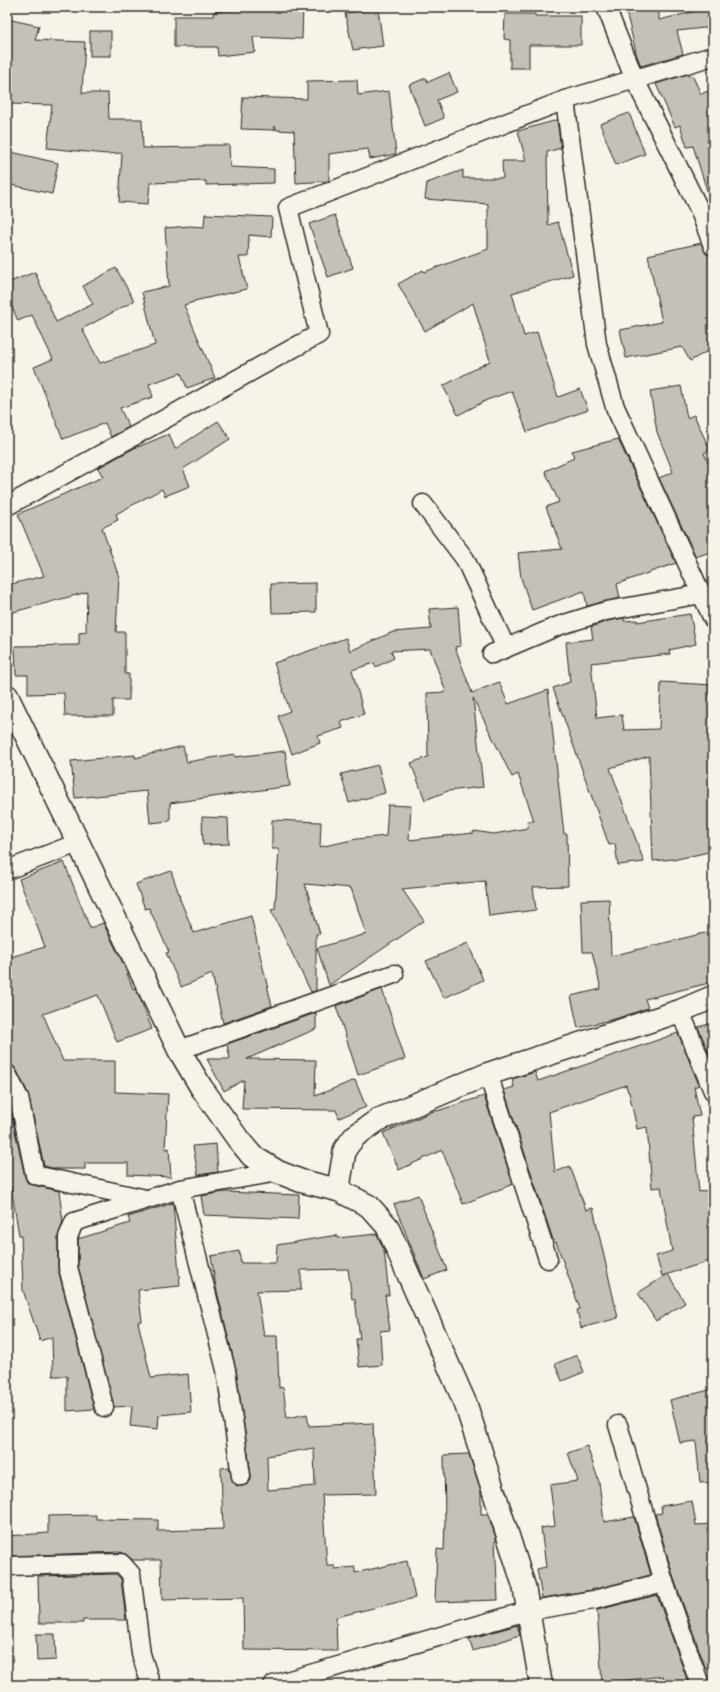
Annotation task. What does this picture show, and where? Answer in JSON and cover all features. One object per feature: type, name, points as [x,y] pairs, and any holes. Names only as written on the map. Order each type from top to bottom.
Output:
[{"type":"main road","points":[[7,696],[179,1050],[201,1087],[238,1139],[252,1156],[278,1172],[301,1181],[338,1190],[369,1206],[387,1226],[466,1405],[524,1586],[527,1611],[541,1685]]},
{"type":"main road","points":[[338,1190],[345,1149],[355,1136],[378,1120],[488,1074],[680,1010],[713,996]]},
{"type":"street","points":[[606,7],[635,80],[700,211],[713,246]]},
{"type":"street","points":[[7,506],[319,334],[288,208],[565,100],[713,56]]},
{"type":"street","points":[[565,100],[597,344],[615,407],[712,616]]},
{"type":"street","points":[[422,504],[465,559],[499,651],[558,626],[606,611],[702,594]]},
{"type":"street","points":[[7,870],[78,843]]},
{"type":"street","points":[[179,1050],[394,974]]},
{"type":"street","points":[[680,1010],[713,1091]]},
{"type":"street","points":[[7,1074],[19,1098],[35,1175],[146,1199]]},
{"type":"street","points":[[488,1074],[548,1259]]},
{"type":"street","points":[[104,1407],[68,1267],[68,1238],[74,1222],[180,1188],[278,1172]]},
{"type":"street","points":[[180,1188],[226,1370],[241,1476]]},
{"type":"street","points":[[618,1425],[664,1582],[700,1685]]},
{"type":"street","points":[[7,1566],[121,1563],[131,1574],[141,1654],[151,1685]]},
{"type":"street","points":[[273,1685],[527,1611],[594,1600],[664,1582]]},
{"type":"building","points":[[264,7],[303,7],[302,39],[253,37],[255,52],[218,56],[217,47],[174,47],[174,16],[214,16],[213,12]]},
{"type":"building","points":[[625,7],[659,7],[659,20],[713,7],[713,27],[677,31],[683,54],[641,66],[637,56]]},
{"type":"building","points":[[378,9],[383,46],[353,50],[345,13]]},
{"type":"building","points":[[505,14],[535,14],[535,16],[581,16],[581,45],[529,45],[529,68],[510,68],[510,40],[504,39]]},
{"type":"building","points":[[7,19],[39,26],[35,40],[85,42],[82,93],[108,93],[109,119],[142,119],[143,148],[229,145],[230,167],[274,169],[274,183],[206,185],[206,181],[150,183],[148,204],[119,202],[122,153],[107,154],[47,148],[52,105],[7,104]]},
{"type":"building","points":[[90,31],[111,31],[111,56],[90,56]]},
{"type":"building","points":[[449,73],[457,92],[437,100],[444,118],[425,126],[409,85],[426,78],[428,82]]},
{"type":"building","points":[[688,74],[688,76],[692,75],[701,94],[713,89],[713,196],[709,197],[693,146],[687,147],[680,125],[675,127],[656,84]]},
{"type":"building","points":[[357,80],[358,95],[389,91],[396,154],[370,159],[368,149],[329,154],[329,181],[296,183],[294,131],[277,130],[275,126],[275,130],[241,129],[243,97],[307,99],[307,81]]},
{"type":"building","points":[[629,113],[645,154],[616,165],[600,124]]},
{"type":"building","points":[[557,120],[561,148],[547,152],[548,225],[558,222],[573,275],[512,293],[524,336],[537,332],[558,397],[580,389],[588,410],[527,432],[512,391],[487,400],[458,415],[443,386],[490,361],[473,303],[425,331],[398,284],[423,270],[424,272],[488,249],[488,204],[425,199],[427,183],[463,170],[463,178],[503,178],[502,161],[526,161],[518,131]]},
{"type":"building","points":[[7,151],[58,163],[52,194],[7,184]]},
{"type":"building","points":[[205,214],[272,217],[271,237],[249,235],[248,257],[239,257],[247,289],[194,301],[184,305],[215,378],[187,388],[181,373],[149,384],[153,397],[120,408],[129,427],[111,437],[105,423],[63,439],[34,367],[53,359],[32,315],[18,321],[7,295],[7,283],[35,272],[56,322],[93,304],[83,286],[116,268],[134,301],[82,329],[100,363],[155,345],[142,292],[169,286],[165,228],[190,226],[204,227]]},
{"type":"building","points":[[335,215],[353,268],[328,277],[309,224]]},
{"type":"building","points":[[701,243],[706,254],[713,256],[713,348],[690,361],[682,347],[626,358],[620,330],[662,322],[648,255]]},
{"type":"building","points":[[681,386],[687,418],[694,415],[710,450],[704,453],[713,474],[713,551],[696,557],[659,478],[673,472],[657,432],[650,391]]},
{"type":"building","points":[[218,421],[230,439],[183,469],[190,486],[165,496],[162,489],[116,514],[118,520],[102,528],[119,577],[116,632],[125,632],[125,674],[129,674],[129,700],[113,700],[113,716],[65,716],[64,693],[28,694],[28,675],[16,675],[15,646],[79,645],[79,633],[86,632],[87,592],[10,613],[7,602],[7,585],[44,576],[18,514],[103,477],[98,468],[138,446],[169,434],[175,449]]},
{"type":"building","points":[[618,439],[676,563],[617,584],[620,598],[587,606],[584,591],[532,610],[521,578],[518,553],[562,549],[546,507],[559,502],[545,471],[574,458],[572,451]]},
{"type":"building","points":[[316,583],[316,612],[272,613],[271,584]]},
{"type":"building","points":[[458,607],[461,646],[455,647],[472,693],[499,682],[508,704],[548,690],[564,834],[567,834],[568,886],[533,887],[536,910],[489,916],[485,881],[402,889],[424,921],[329,985],[317,948],[366,934],[351,888],[305,884],[320,934],[316,934],[316,991],[311,992],[271,910],[275,909],[279,849],[272,849],[272,820],[321,822],[320,847],[357,839],[386,836],[388,805],[411,806],[409,840],[474,833],[474,831],[494,834],[528,828],[527,821],[534,821],[518,774],[512,777],[473,698],[483,787],[448,791],[425,800],[411,763],[428,757],[427,693],[446,692],[430,649],[391,651],[394,658],[376,667],[374,663],[352,670],[364,714],[341,722],[343,728],[318,736],[320,743],[292,754],[278,716],[290,711],[274,663],[346,638],[350,651],[393,632],[431,629],[429,609]]},
{"type":"building","points":[[690,614],[696,644],[669,650],[670,654],[591,663],[597,718],[622,715],[624,730],[659,729],[661,682],[713,685],[713,851],[673,860],[653,861],[649,756],[610,768],[644,862],[618,865],[615,844],[609,845],[553,688],[570,682],[566,642],[593,639],[591,627],[608,621],[624,618],[624,621],[637,620],[637,622]]},
{"type":"building","points":[[183,746],[187,762],[234,754],[235,757],[285,751],[290,786],[170,803],[170,821],[150,823],[147,791],[75,798],[71,761],[135,755],[135,758]]},
{"type":"building","points":[[378,765],[385,793],[349,803],[341,774]]},
{"type":"building","points":[[202,817],[228,818],[229,844],[203,845]]},
{"type":"building","points":[[64,862],[90,928],[103,923],[123,963],[133,989],[135,988],[139,996],[152,1029],[117,1042],[98,995],[43,1014],[63,1061],[115,1061],[115,1092],[168,1094],[165,1149],[169,1148],[171,1177],[128,1175],[128,1163],[85,1163],[85,1169],[56,1169],[44,1166],[28,1093],[16,1069],[7,1062],[7,958],[45,947],[19,879]]},
{"type":"building","points":[[171,871],[179,897],[194,933],[251,916],[272,1006],[223,1023],[212,974],[181,987],[166,953],[169,952],[149,908],[145,909],[136,884]]},
{"type":"building","points":[[609,899],[611,956],[713,931],[713,982],[645,999],[648,1008],[618,1018],[578,1028],[571,996],[601,989],[592,952],[583,952],[581,900]]},
{"type":"building","points":[[468,943],[483,980],[444,998],[426,961]]},
{"type":"building","points":[[382,989],[405,1059],[358,1075],[336,1006]]},
{"type":"building","points":[[316,1013],[316,1029],[247,1059],[316,1060],[315,1096],[355,1080],[366,1107],[339,1118],[336,1110],[242,1109],[244,1080],[224,1091],[207,1059],[230,1059],[227,1044]]},
{"type":"building","points":[[713,1023],[713,1063],[698,1027]]},
{"type":"building","points":[[678,1033],[699,1085],[694,1087],[700,1116],[692,1117],[699,1192],[710,1190],[713,1208],[713,1260],[662,1276],[656,1256],[672,1251],[661,1187],[652,1188],[647,1127],[637,1129],[629,1092],[626,1085],[549,1112],[555,1172],[570,1166],[586,1210],[593,1208],[618,1318],[581,1328],[577,1310],[580,1309],[556,1242],[554,1243],[504,1090],[514,1087],[512,1079],[535,1072],[538,1081]]},
{"type":"building","points":[[484,1096],[513,1184],[463,1204],[442,1150],[399,1170],[383,1133],[436,1110],[437,1111]]},
{"type":"building","points":[[7,1103],[9,1103],[27,1182],[33,1185],[59,1191],[63,1221],[58,1237],[58,1269],[94,1409],[67,1411],[67,1376],[53,1376],[52,1337],[40,1341],[23,1290],[21,1235],[19,1235],[11,1187],[7,1187]]},
{"type":"building","points":[[216,1144],[218,1172],[198,1175],[193,1146]]},
{"type":"building","points":[[224,1192],[299,1195],[298,1219],[204,1215],[201,1196]]},
{"type":"building","points":[[418,1195],[447,1270],[424,1279],[394,1204]]},
{"type":"building","points":[[173,1203],[180,1286],[138,1290],[142,1321],[138,1322],[151,1378],[188,1374],[191,1412],[159,1415],[158,1429],[130,1426],[132,1406],[114,1407],[78,1266],[78,1239],[130,1223],[128,1217]]},
{"type":"building","points":[[377,1234],[384,1250],[389,1295],[385,1295],[390,1330],[380,1331],[382,1365],[359,1367],[356,1339],[360,1339],[355,1299],[352,1299],[348,1269],[301,1270],[301,1290],[257,1291],[264,1336],[277,1336],[279,1388],[283,1387],[287,1418],[307,1414],[309,1426],[373,1423],[376,1494],[322,1495],[327,1566],[335,1566],[335,1569],[355,1567],[355,1573],[407,1561],[415,1598],[336,1617],[337,1651],[244,1650],[243,1598],[162,1600],[161,1560],[133,1560],[121,1552],[7,1556],[7,1536],[48,1533],[48,1516],[96,1515],[96,1519],[158,1520],[158,1531],[223,1529],[221,1468],[229,1467],[233,1482],[237,1486],[248,1484],[251,1480],[251,1475],[236,1369],[216,1287],[211,1256],[239,1251],[241,1263],[276,1263],[277,1245],[337,1235],[337,1238]],"holes":[[[314,1448],[315,1486],[268,1490],[267,1456]]]},
{"type":"building","points":[[668,1274],[685,1303],[656,1321],[638,1293]]},
{"type":"building","points":[[577,1355],[584,1372],[562,1381],[555,1364]]},
{"type":"building","points":[[713,1389],[713,1482],[700,1483],[696,1441],[680,1443],[670,1400]]},
{"type":"building","points":[[587,1446],[599,1482],[604,1522],[634,1517],[651,1575],[592,1590],[542,1598],[537,1569],[546,1567],[541,1528],[555,1526],[550,1485],[578,1481],[568,1453]]},
{"type":"building","points":[[469,1454],[481,1491],[481,1514],[488,1514],[497,1541],[495,1541],[498,1600],[435,1602],[437,1549],[444,1550],[444,1455]]},
{"type":"building","points":[[692,1501],[696,1525],[713,1524],[713,1669],[706,1669],[674,1579],[655,1514],[662,1513],[661,1506]]},
{"type":"building","points":[[116,1574],[121,1579],[126,1620],[83,1620],[83,1623],[39,1623],[38,1576]]},
{"type":"building","points":[[657,1595],[689,1685],[665,1685],[663,1676],[602,1683],[597,1610]]},
{"type":"building","points":[[517,1625],[520,1635],[473,1651],[469,1639]]},
{"type":"building","points":[[36,1634],[55,1634],[56,1660],[37,1661]]}]
